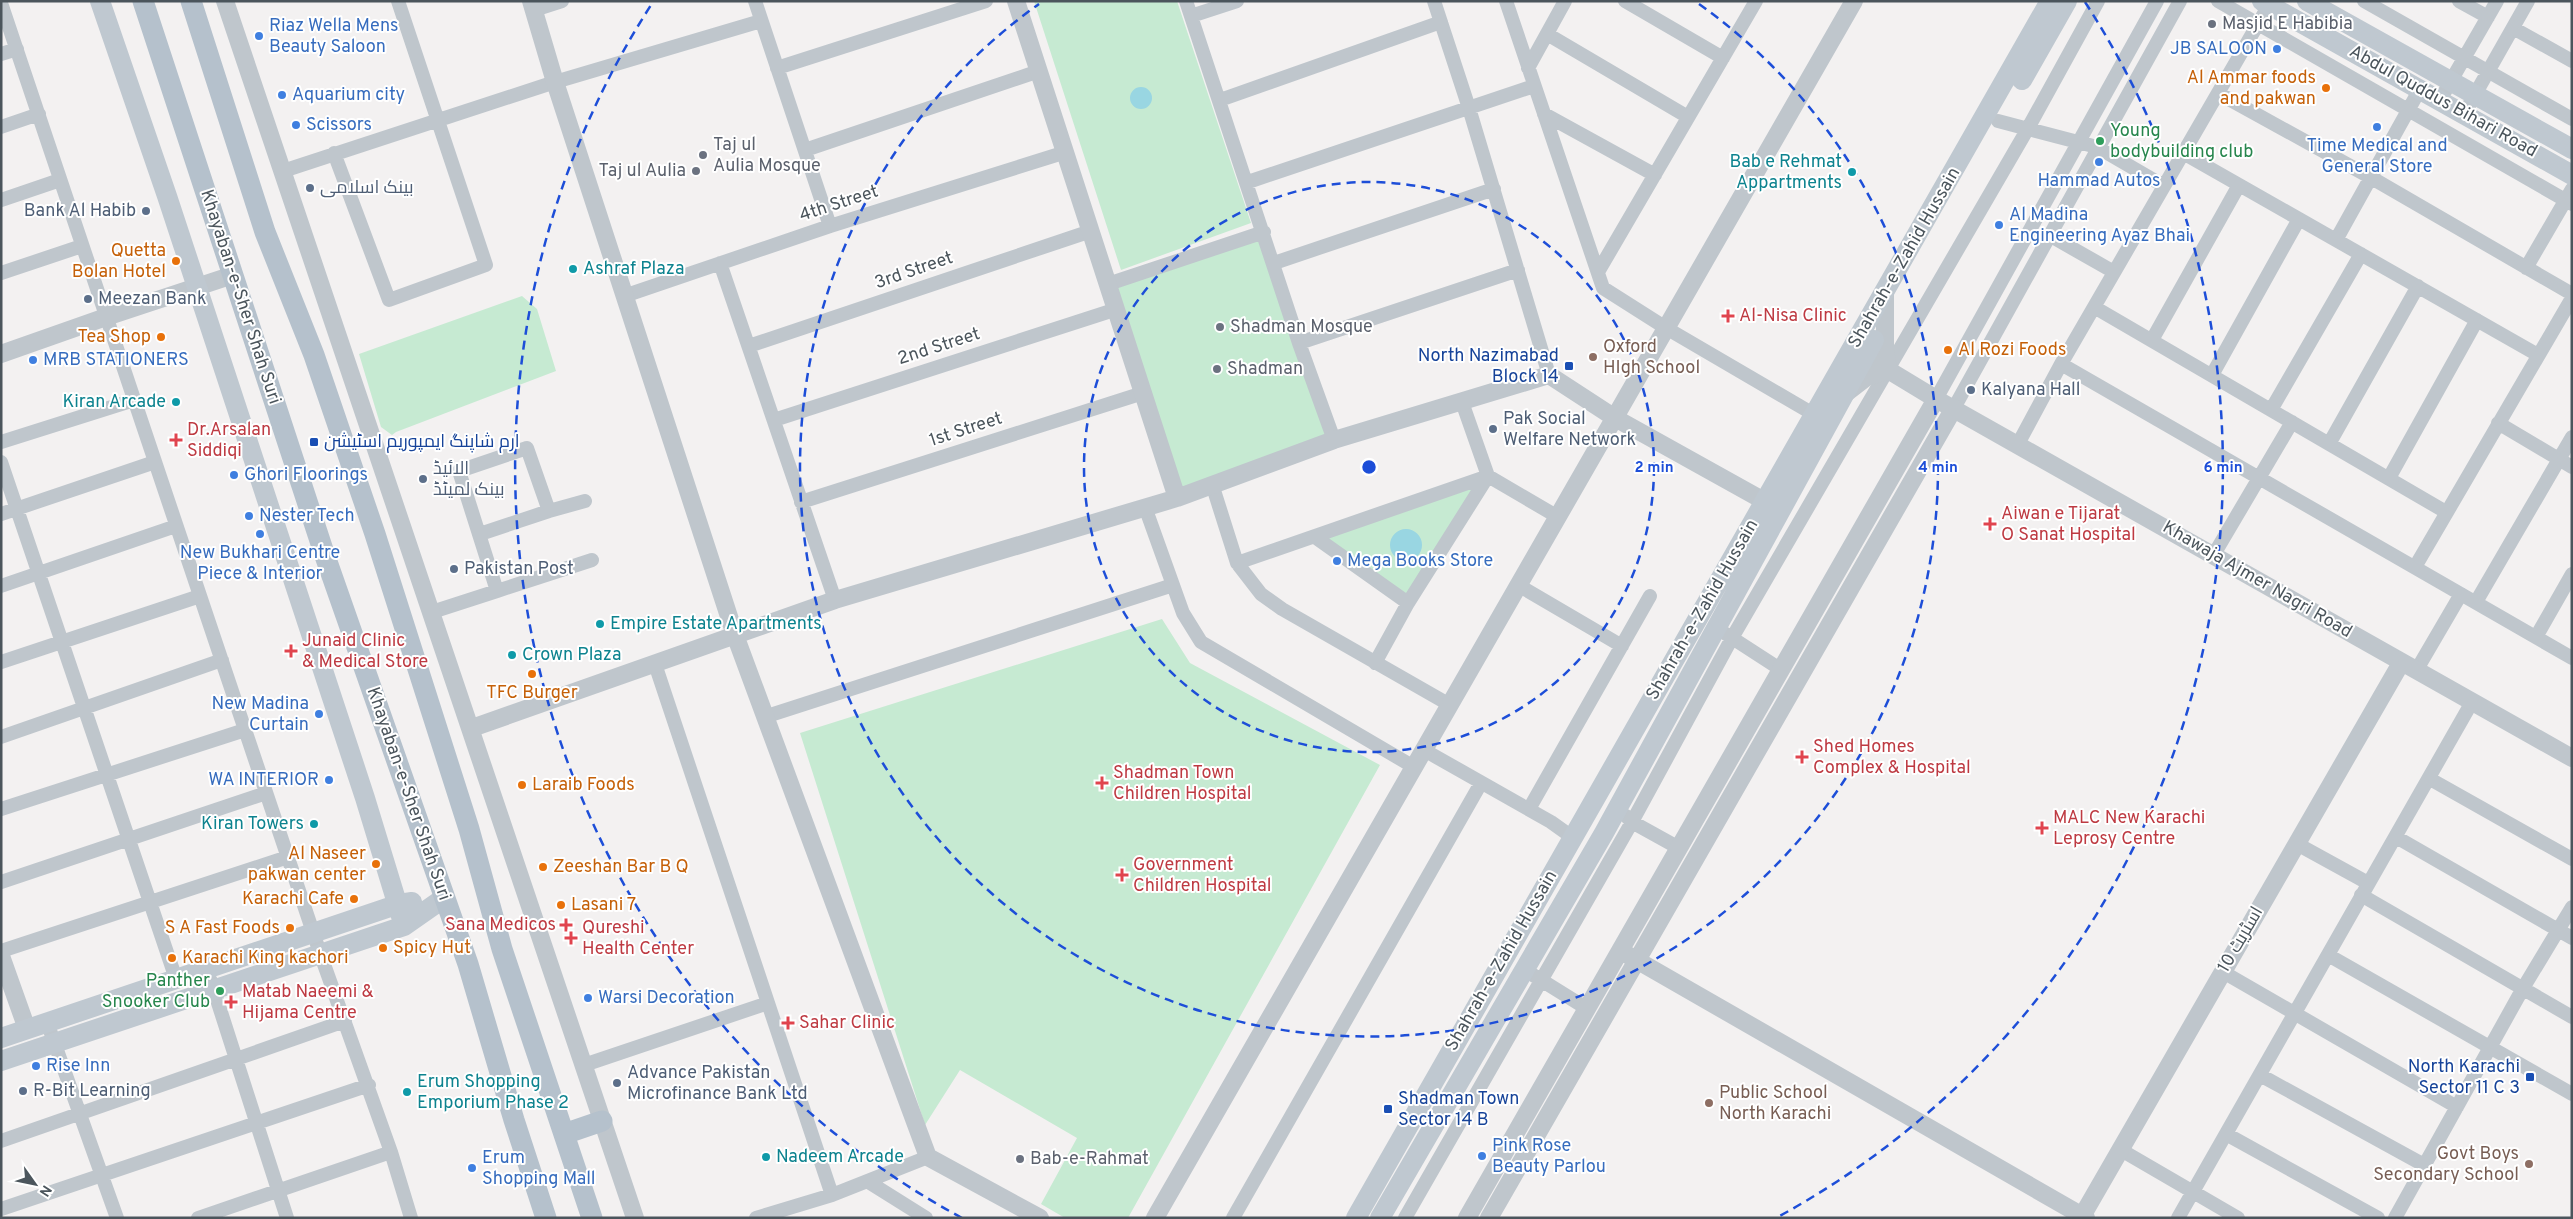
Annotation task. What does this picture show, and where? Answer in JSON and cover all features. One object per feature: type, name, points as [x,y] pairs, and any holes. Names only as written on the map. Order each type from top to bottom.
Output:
[{"type":"main road","points":[[100,1],[197,286],[399,904],[404,926]]},
{"type":"main road","name":"Khayaban-e-Sher Shah Suri","points":[[143,1],[324,553],[468,964],[514,1120],[546,1218]]},
{"type":"main road","points":[[191,1],[265,232],[314,355],[371,525],[469,829],[502,949],[592,1218]]},
{"type":"main road","name":"Shahrah-e-Zahid Hussain","points":[[1356,1218],[1582,819],[1885,294],[2050,1]]},
{"type":"main road","name":"Shahrah-e-Zahid Hussain","points":[[1380,1218],[1618,807],[1725,633],[1865,356],[2067,1]]},
{"type":"main road","name":"Abdul Quddus Bihari Road","points":[[2307,1],[2572,149]]},
{"type":"main road","name":"Abdul Quddus Bihari Road","points":[[2266,3],[2572,175]]},
{"type":"main road","points":[[1582,819],[1604,833]]},
{"type":"main road","points":[[1,1038],[399,904],[444,898]]},
{"type":"main road","points":[[1,1061],[404,926],[444,898]]},
{"type":"main road","points":[[564,1134],[602,1121]]},
{"type":"street","points":[[225,1],[283,170],[340,346],[472,728],[635,1218]]},
{"type":"street","points":[[334,154],[389,300],[486,265],[436,120],[398,1]]},
{"type":"street","points":[[562,1],[532,6],[555,82],[735,635],[928,1157],[1040,1218]]},
{"type":"street","points":[[755,1],[830,226]]},
{"type":"street","points":[[777,68],[986,1]]},
{"type":"street","points":[[1016,1],[1177,498]]},
{"type":"street","points":[[1186,1],[1248,182],[1299,343],[1334,440]]},
{"type":"street","points":[[1191,16],[1237,1]]},
{"type":"street","points":[[1434,1],[1494,189],[1549,375],[1615,418],[1766,502]]},
{"type":"street","points":[[1506,1],[1603,288],[1666,328],[1815,415]]},
{"type":"street","points":[[1528,68],[1566,1]]},
{"type":"street","points":[[1625,1],[1723,58]]},
{"type":"street","points":[[1598,272],[1756,1]]},
{"type":"street","points":[[1155,1218],[1854,1]]},
{"type":"street","points":[[1405,1218],[1632,822],[1725,633],[1888,370],[2027,130],[2098,1]]},
{"type":"street","points":[[1467,1218],[1780,668],[1936,399],[2157,1]]},
{"type":"street","points":[[1489,1218],[1954,408],[2097,147],[2180,1]]},
{"type":"street","points":[[2218,1],[2259,23],[2407,111],[2570,197],[2526,268]]},
{"type":"street","points":[[2364,1],[2572,119]]},
{"type":"street","points":[[2459,1],[2488,17]]},
{"type":"street","points":[[2440,100],[2497,1]]},
{"type":"street","points":[[2464,114],[2528,1]]},
{"type":"street","points":[[1,3],[313,933],[391,1152],[411,1218]]},
{"type":"street","points":[[2018,444],[2061,364],[2259,23],[2266,3]]},
{"type":"street","points":[[283,170],[555,82],[761,20]]},
{"type":"street","points":[[1220,100],[1441,22]]},
{"type":"street","points":[[2513,28],[2572,61]]},
{"type":"street","points":[[1547,34],[1688,117]]},
{"type":"street","points":[[1,54],[17,49]]},
{"type":"street","points":[[805,150],[1039,71]]},
{"type":"street","points":[[1248,182],[1534,86]]},
{"type":"street","points":[[2336,240],[2420,89]]},
{"type":"street","points":[[2218,93],[2370,177],[2572,296],[2415,567]]},
{"type":"street","points":[[1,127],[38,114]]},
{"type":"street","points":[[1544,114],[1655,175]]},
{"type":"street","points":[[1998,121],[2097,147],[2164,186]]},
{"type":"street","name":"4th Street","points":[[624,296],[830,226],[1066,152]]},
{"type":"street","points":[[2183,154],[2538,355]]},
{"type":"street","points":[[1,200],[60,180]]},
{"type":"street","points":[[2152,340],[2239,185]]},
{"type":"street","points":[[1274,263],[1494,189]]},
{"type":"street","points":[[2212,375],[2299,219]]},
{"type":"street","name":"3rd Street","points":[[749,346],[1091,231]]},
{"type":"street","points":[[1108,284],[1264,232]]},
{"type":"street","points":[[2049,234],[2114,272]]},
{"type":"street","points":[[1,273],[82,246]]},
{"type":"street","points":[[2271,410],[2361,254]]},
{"type":"street","points":[[720,263],[835,600]]},
{"type":"street","points":[[1299,343],[1518,270]]},
{"type":"street","points":[[1,354],[106,316],[233,275]]},
{"type":"street","points":[[2329,444],[2418,286]]},
{"type":"street","points":[[1885,294],[1884,322],[1888,370]]},
{"type":"street","points":[[2094,307],[2446,512]]},
{"type":"street","name":"2nd Street","points":[[774,420],[1116,310]]},
{"type":"street","points":[[2389,478],[2477,320]]},
{"type":"street","name":"Khawaja Ajmer Nagri Road","points":[[1865,356],[1936,399],[2572,758]]},
{"type":"street","points":[[2061,364],[2572,658]]},
{"type":"street","points":[[1804,435],[1844,395],[1867,377],[1888,370]]},
{"type":"street","points":[[472,728],[835,600],[1177,498],[1334,440],[1549,375]]},
{"type":"street","name":"1st Street","points":[[801,502],[1143,393]]},
{"type":"street","points":[[1,442],[134,400]]},
{"type":"street","points":[[1462,402],[1488,476],[1558,517]]},
{"type":"street","points":[[2213,556],[2292,422]]},
{"type":"street","points":[[2498,423],[2572,467]]},
{"type":"street","points":[[2476,602],[2572,437]]},
{"type":"street","points":[[497,591],[459,471],[527,448],[549,511]]},
{"type":"street","points":[[1,462],[176,979]]},
{"type":"street","points":[[1,514],[155,462]]},
{"type":"street","points":[[1237,564],[1488,476]]},
{"type":"street","points":[[1375,662],[1408,602],[1488,476]]},
{"type":"street","points":[[1212,484],[1237,564],[1261,594],[1282,610],[1450,705]]},
{"type":"street","points":[[480,534],[585,501]]},
{"type":"street","points":[[1145,507],[1183,613],[1201,642],[1414,767]]},
{"type":"street","points":[[1,586],[176,526]]},
{"type":"street","points":[[1315,537],[1408,602]]},
{"type":"street","points":[[432,612],[592,560]]},
{"type":"street","points":[[2536,637],[2571,577]]},
{"type":"street","points":[[764,717],[1173,585]]},
{"type":"street","points":[[1518,585],[1622,646]]},
{"type":"street","points":[[2408,667],[2461,594]]},
{"type":"street","points":[[1,662],[200,596]]},
{"type":"street","points":[[1528,809],[1650,596]]},
{"type":"street","points":[[1725,633],[1780,668]]},
{"type":"street","points":[[1,736],[222,660]]},
{"type":"street","points":[[655,664],[832,1194]]},
{"type":"street","name":"اسٹریٹ 10","points":[[2083,1217],[2296,844],[2408,667]]},
{"type":"street","points":[[2178,1218],[2364,889],[2430,779],[2472,702]]},
{"type":"street","points":[[1,809],[245,730]]},
{"type":"street","points":[[1424,750],[1528,809],[1572,837]]},
{"type":"street","points":[[2430,779],[2572,859]]},
{"type":"street","points":[[1233,1218],[1481,783]]},
{"type":"street","points":[[1,882],[266,793]]},
{"type":"street","points":[[1618,807],[1632,822],[1679,848]]},
{"type":"street","points":[[2396,837],[2572,938]]},
{"type":"street","points":[[2296,844],[2522,990],[2572,1018]]},
{"type":"street","points":[[1,951],[150,904],[288,857]]},
{"type":"street","points":[[2395,1218],[2522,990],[2572,907]]},
{"type":"street","points":[[1619,950],[2083,1217]]},
{"type":"street","points":[[2328,955],[2572,1094]]},
{"type":"street","points":[[1,956],[27,1029]]},
{"type":"street","points":[[207,968],[234,1059],[287,1218]]},
{"type":"street","points":[[1523,970],[1586,1008]]},
{"type":"street","points":[[2223,972],[2457,1107]]},
{"type":"street","points":[[584,1065],[768,1003]]},
{"type":"street","points":[[48,1022],[117,1218]]},
{"type":"street","points":[[1,1141],[345,1022]]},
{"type":"street","points":[[2260,1075],[2424,1165]]},
{"type":"street","points":[[1,1210],[368,1085]]},
{"type":"street","points":[[2226,1134],[2378,1218]]},
{"type":"street","points":[[2120,1150],[2238,1218]]},
{"type":"street","points":[[198,1218],[391,1152]]},
{"type":"street","points":[[756,1218],[832,1194],[928,1157]]},
{"type":"street","points":[[867,1181],[926,1218]]},
{"type":"green space","points":[[1034,1],[1177,1],[1251,223],[1121,270]]},
{"type":"green space","points":[[1264,232],[1334,440],[1177,498],[1108,284]]},
{"type":"green space","points":[[522,296],[537,309],[556,371],[392,435],[381,427],[359,354]]},
{"type":"green space","points":[[1488,476],[1408,603],[1315,537]]},
{"type":"green space","points":[[1162,619],[1190,663],[1380,765],[1128,1218],[1065,1218],[1041,1204],[1077,1138],[960,1070],[925,1125],[800,733]]},
{"type":"water","points":[[1141,87],[1149,90],[1152,98],[1149,106],[1141,109],[1133,106],[1130,98],[1133,90]]},
{"type":"water","points":[[1406,529],[1418,533],[1422,545],[1418,557],[1406,561],[1394,557],[1390,545],[1394,533]]},
{"type":"place","name":"Masjid E Habibia","points":[[2212,24]]},
{"type":"place","name":"Riaz Wella Mens Beauty Saloon","points":[[259,36]]},
{"type":"place","name":"JB SALOON","points":[[2277,49]]},
{"type":"place","name":"Al Ammar foods and pakwan","points":[[2326,88]]},
{"type":"place","name":"Aquarium city","points":[[282,95]]},
{"type":"place","name":"Scissors","points":[[296,125]]},
{"type":"place","name":"Time Medical and General Store","points":[[2377,127]]},
{"type":"place","name":"Young bodybuilding club","points":[[2100,141]]},
{"type":"place","name":"Taj ul Aulia Mosque","points":[[703,155]]},
{"type":"place","name":"Hammad Autos","points":[[2099,162]]},
{"type":"place","name":"Taj ul Aulia","points":[[696,171]]},
{"type":"place","name":"Bab e Rehmat Appartments","points":[[1852,172]]},
{"type":"place","name":"بینک اسلامی","points":[[310,188]]},
{"type":"place","name":"Bank Al Habib","points":[[146,211]]},
{"type":"place","name":"Al Madina Engineering Ayaz Bhai","points":[[1999,225]]},
{"type":"place","name":"Quetta Bolan Hotel","points":[[176,261]]},
{"type":"place","name":"Ashraf Plaza","points":[[573,269]]},
{"type":"place","name":"Meezan Bank","points":[[88,299]]},
{"type":"place","name":"Al-Nisa Clinic","points":[[1728,316]]},
{"type":"place","name":"Shadman Mosque","points":[[1220,327]]},
{"type":"place","name":"Tea Shop","points":[[161,337]]},
{"type":"place","name":"Al Rozi Foods","points":[[1948,350]]},
{"type":"place","name":"Oxford HIgh School","points":[[1593,357]]},
{"type":"place","name":"MRB STATIONERS","points":[[33,360]]},
{"type":"place","name":"North Nazimabad Block 14","points":[[1569,366]]},
{"type":"place","name":"Shadman","points":[[1217,369]]},
{"type":"place","name":"Kalyana Hall","points":[[1971,390]]},
{"type":"place","name":"Kiran Arcade","points":[[176,402]]},
{"type":"place","name":"Pak Social Welfare Network","points":[[1493,429]]},
{"type":"place","name":"Dr.Arsalan Siddiqi","points":[[176,440]]},
{"type":"place","name":"ارم شاپنگ ایمپوریم اسٹیشن","points":[[314,442]]},
{"type":"place","name":"Ghori Floorings","points":[[234,475]]},
{"type":"place","name":"الائیڈ بینک لمیٹڈ","points":[[423,479]]},
{"type":"place","name":"Nester Tech","points":[[249,516]]},
{"type":"place","name":"Aiwan e Tijarat O Sanat Hospital","points":[[1990,524]]},
{"type":"place","name":"New Bukhari Centre Piece & Interior","points":[[260,534]]},
{"type":"place","name":"Mega Books Store","points":[[1337,561]]},
{"type":"place","name":"Pakistan Post","points":[[454,569]]},
{"type":"place","name":"Empire Estate Apartments","points":[[600,624]]},
{"type":"place","name":"Junaid Clinic & Medical Store","points":[[291,651]]},
{"type":"place","name":"Crown Plaza","points":[[512,655]]},
{"type":"place","name":"TFC Burger","points":[[532,674]]},
{"type":"place","name":"New Madina Curtain","points":[[319,714]]},
{"type":"place","name":"Shed Homes Complex & Hospital","points":[[1802,757]]},
{"type":"place","name":"WA INTERIOR","points":[[329,780]]},
{"type":"place","name":"Shadman Town Children Hospital","points":[[1102,783]]},
{"type":"place","name":"Laraib Foods","points":[[522,785]]},
{"type":"place","name":"Kiran Towers","points":[[314,824]]},
{"type":"place","name":"MALC New Karachi Leprosy Centre","points":[[2042,828]]},
{"type":"place","name":"Al Naseer pakwan center","points":[[376,864]]},
{"type":"place","name":"Zeeshan Bar B Q","points":[[543,867]]},
{"type":"place","name":"Government Children Hospital","points":[[1122,875]]},
{"type":"place","name":"Karachi Cafe","points":[[354,899]]},
{"type":"place","name":"Lasani 7","points":[[561,905]]},
{"type":"place","name":"Sana Medicos","points":[[566,925]]},
{"type":"place","name":"S A Fast Foods","points":[[290,928]]},
{"type":"place","name":"Qureshi Health Center","points":[[571,938]]},
{"type":"place","name":"Spicy Hut","points":[[383,948]]},
{"type":"place","name":"Karachi King kachori","points":[[172,958]]},
{"type":"place","name":"Panther Snooker Club","points":[[220,991]]},
{"type":"place","name":"Warsi Decoration","points":[[588,998]]},
{"type":"place","name":"Matab Naeemi & Hijama Centre","points":[[231,1002]]},
{"type":"place","name":"Sahar Clinic","points":[[788,1023]]},
{"type":"place","name":"Rise Inn","points":[[36,1066]]},
{"type":"place","name":"North Karachi Sector 11 C 3","points":[[2530,1077]]},
{"type":"place","name":"Advance Pakistan Microfinance Bank Ltd","points":[[617,1083]]},
{"type":"place","name":"R-Bit Learning","points":[[23,1091]]},
{"type":"place","name":"Erum Shopping Emporium Phase 2","points":[[407,1092]]},
{"type":"place","name":"Public School North Karachi","points":[[1709,1103]]},
{"type":"place","name":"Shadman Town Sector 14 B","points":[[1388,1109]]},
{"type":"place","name":"Pink Rose Beauty Parlou","points":[[1482,1156]]},
{"type":"place","name":"Nadeem Arcade","points":[[766,1157]]},
{"type":"place","name":"Bab-e-Rahmat","points":[[1020,1159]]},
{"type":"place","name":"Govt Boys Secondary School","points":[[2529,1164]]},
{"type":"place","name":"Erum Shopping Mall","points":[[472,1168]]}]
